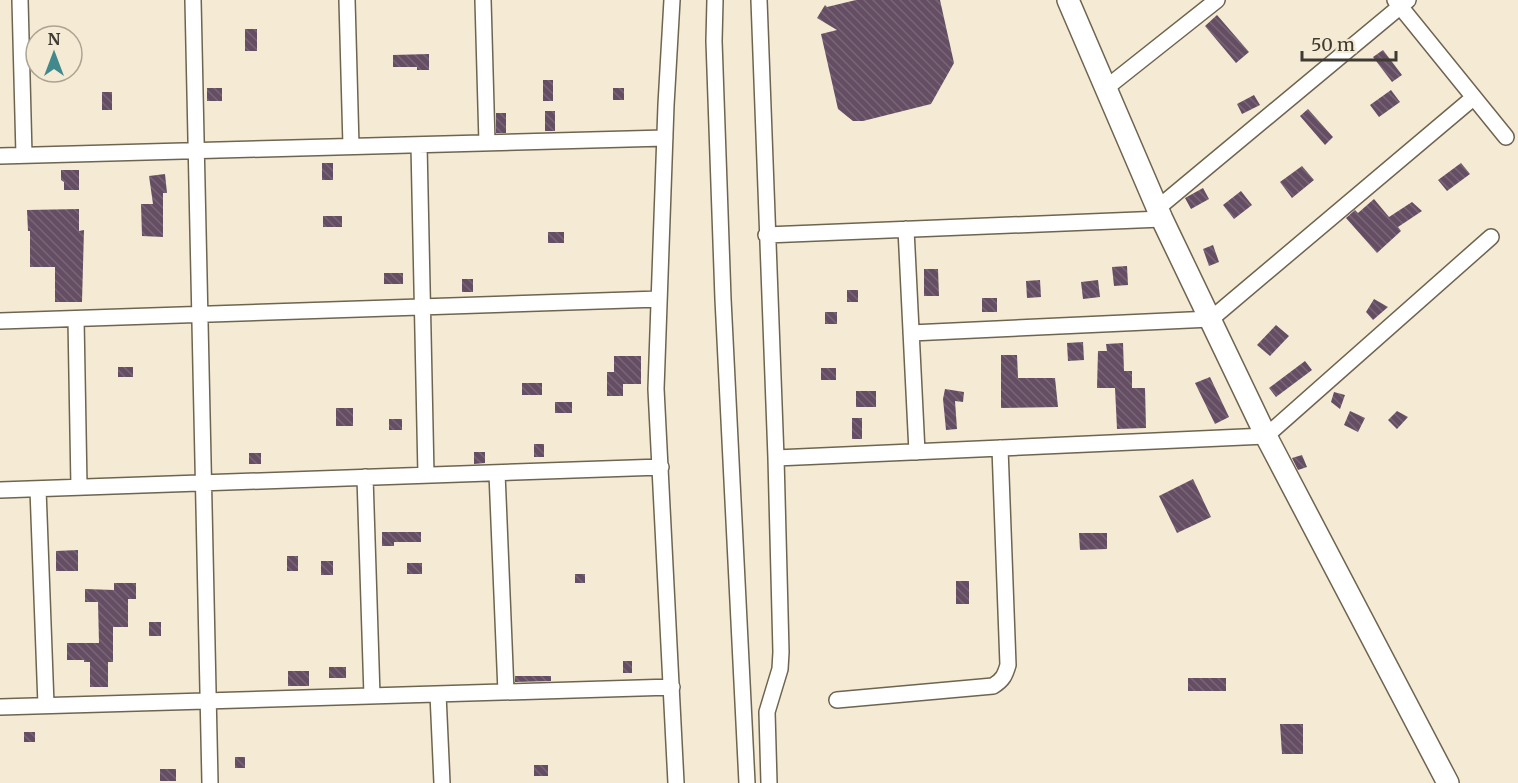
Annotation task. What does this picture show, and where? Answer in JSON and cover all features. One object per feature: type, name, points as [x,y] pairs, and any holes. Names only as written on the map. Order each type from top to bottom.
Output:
[{"type":"street","points":[[20,0],[24,155]]},
{"type":"street","points":[[193,0],[210,783]]},
{"type":"street","points":[[347,0],[351,146]]},
{"type":"street","points":[[483,0],[488,143]]},
{"type":"street","points":[[672,0],[656,389],[676,783]]},
{"type":"street","points":[[715,0],[714,41],[723,299],[747,783]]},
{"type":"street","points":[[759,0],[781,652],[780,669],[767,712],[769,783]]},
{"type":"street","points":[[1068,0],[1161,213],[1266,436],[1448,783]]},
{"type":"street","points":[[1106,88],[1217,0]]},
{"type":"street","points":[[766,235],[1161,213],[1401,2],[1473,98],[1506,137]]},
{"type":"street","points":[[911,333],[1211,319],[1473,98]]},
{"type":"street","points":[[0,156],[665,138]]},
{"type":"street","points":[[419,145],[426,475]]},
{"type":"street","points":[[906,229],[917,452]]},
{"type":"street","points":[[776,458],[1266,436],[1491,237]]},
{"type":"street","points":[[0,321],[659,299]]},
{"type":"street","points":[[76,319],[79,487]]},
{"type":"street","points":[[837,700],[993,686],[1000,682],[1006,674],[1008,665],[1000,448]]},
{"type":"street","points":[[0,490],[661,467]]},
{"type":"street","points":[[497,473],[506,692]]},
{"type":"street","points":[[365,477],[372,696]]},
{"type":"street","points":[[38,489],[46,705]]},
{"type":"street","points":[[0,707],[672,687]]},
{"type":"street","points":[[438,694],[442,783]]},
{"type":"building","points":[[856,0],[940,0],[954,63],[931,104],[863,121],[853,121],[838,109],[821,34],[837,30],[817,18],[825,5],[827,7]]},
{"type":"building","points":[[1217,15],[1249,52],[1236,63],[1205,26]]},
{"type":"building","points":[[245,29],[257,29],[257,51],[245,51]]},
{"type":"building","points":[[1383,50],[1402,75],[1392,82],[1373,57]]},
{"type":"building","points":[[429,54],[429,70],[417,70],[417,67],[393,67],[393,55]]},
{"type":"building","points":[[543,80],[553,80],[553,101],[543,101]]},
{"type":"building","points":[[207,88],[222,88],[222,101],[207,101]]},
{"type":"building","points":[[613,88],[624,88],[624,100],[613,100]]},
{"type":"building","points":[[1391,90],[1400,102],[1379,117],[1370,105]]},
{"type":"building","points":[[102,92],[112,92],[112,110],[102,110]]},
{"type":"building","points":[[1254,95],[1260,105],[1242,114],[1237,104]]},
{"type":"building","points":[[1308,109],[1333,137],[1325,145],[1300,116]]},
{"type":"building","points":[[545,111],[555,111],[555,131],[545,131]]},
{"type":"building","points":[[496,113],[506,113],[506,133],[496,133]]},
{"type":"building","points":[[322,163],[333,163],[333,180],[322,180]]},
{"type":"building","points":[[1461,163],[1470,174],[1447,191],[1438,180]]},
{"type":"building","points":[[1302,166],[1314,180],[1292,198],[1280,182]]},
{"type":"building","points":[[61,170],[79,170],[79,190],[64,190]]},
{"type":"building","points":[[165,174],[167,193],[163,193],[163,237],[142,236],[141,204],[153,204],[149,176]]},
{"type":"building","points":[[1203,188],[1209,199],[1191,209],[1185,198]]},
{"type":"building","points":[[1241,191],[1252,205],[1234,219],[1223,205]]},
{"type":"building","points":[[1374,199],[1389,217],[1412,202],[1422,211],[1398,227],[1401,231],[1377,253],[1346,218],[1355,210],[1358,213]]},
{"type":"building","points":[[79,209],[79,231],[84,230],[82,302],[55,302],[55,267],[30,267],[30,231],[28,231],[27,210]]},
{"type":"building","points":[[323,216],[342,216],[342,227],[323,227]]},
{"type":"building","points":[[548,232],[564,232],[564,243],[548,243]]},
{"type":"building","points":[[1213,245],[1219,262],[1209,266],[1203,249]]},
{"type":"building","points":[[1127,266],[1128,285],[1114,286],[1112,267]]},
{"type":"building","points":[[924,269],[938,269],[939,296],[924,296]]},
{"type":"building","points":[[384,273],[403,273],[403,284],[384,284]]},
{"type":"building","points":[[462,279],[473,279],[473,292],[462,292]]},
{"type":"building","points":[[1040,280],[1041,297],[1027,298],[1026,281]]},
{"type":"building","points":[[1098,280],[1100,297],[1083,299],[1081,282]]},
{"type":"building","points":[[847,290],[858,290],[858,302],[847,302]]},
{"type":"building","points":[[982,298],[997,298],[997,312],[982,312]]},
{"type":"building","points":[[1374,299],[1388,307],[1373,320],[1366,312]]},
{"type":"building","points":[[825,312],[837,312],[837,324],[825,324]]},
{"type":"building","points":[[1276,325],[1289,336],[1270,356],[1257,345]]},
{"type":"building","points":[[1083,342],[1084,360],[1068,361],[1067,343]]},
{"type":"building","points":[[1123,343],[1124,371],[1132,371],[1132,388],[1145,388],[1146,428],[1117,429],[1115,388],[1097,388],[1098,351],[1107,351],[1106,344]]},
{"type":"building","points":[[1001,355],[1017,355],[1018,378],[1055,378],[1058,407],[1001,408]]},
{"type":"building","points":[[614,356],[641,356],[641,384],[623,384],[623,396],[607,396],[607,372],[614,372]]},
{"type":"building","points":[[1305,361],[1312,370],[1276,397],[1269,388]]},
{"type":"building","points":[[118,367],[133,367],[133,377],[118,377]]},
{"type":"building","points":[[821,368],[836,368],[836,380],[821,380]]},
{"type":"building","points":[[1210,377],[1229,417],[1215,424],[1195,383]]},
{"type":"building","points":[[522,383],[542,383],[542,395],[522,395]]},
{"type":"building","points":[[945,389],[964,392],[963,402],[955,401],[957,429],[946,430],[943,399]]},
{"type":"building","points":[[856,391],[876,391],[876,407],[856,407]]},
{"type":"building","points":[[1334,392],[1345,395],[1340,409],[1331,402]]},
{"type":"building","points":[[555,402],[572,402],[572,413],[555,413]]},
{"type":"building","points":[[336,408],[353,408],[353,426],[336,426]]},
{"type":"building","points":[[1350,411],[1365,418],[1358,432],[1344,425]]},
{"type":"building","points":[[1397,411],[1408,417],[1397,429],[1388,420]]},
{"type":"building","points":[[852,418],[862,418],[862,439],[852,439]]},
{"type":"building","points":[[389,419],[402,419],[402,430],[389,430]]},
{"type":"building","points":[[534,444],[544,444],[544,457],[534,457]]},
{"type":"building","points":[[474,452],[485,452],[485,463],[474,464]]},
{"type":"building","points":[[249,453],[261,453],[261,464],[249,464]]},
{"type":"building","points":[[1302,455],[1307,467],[1298,470],[1292,458]]},
{"type":"building","points":[[1193,479],[1211,517],[1177,533],[1159,496]]},
{"type":"building","points":[[382,532],[421,532],[421,542],[394,542],[394,546],[382,546]]},
{"type":"building","points":[[1079,533],[1107,533],[1107,549],[1080,550]]},
{"type":"building","points":[[78,550],[78,571],[56,571],[56,551]]},
{"type":"building","points":[[287,556],[298,556],[298,571],[287,571]]},
{"type":"building","points":[[321,561],[333,561],[333,575],[321,575]]},
{"type":"building","points":[[407,563],[422,563],[422,574],[407,574]]},
{"type":"building","points":[[575,574],[585,574],[585,583],[575,583]]},
{"type":"building","points":[[956,581],[969,581],[969,604],[956,604]]},
{"type":"building","points":[[114,583],[136,583],[136,599],[128,599],[128,627],[113,627],[113,662],[108,662],[108,687],[90,687],[90,662],[67,660],[67,643],[99,643],[98,602],[85,602],[85,589],[114,590]]},
{"type":"building","points":[[149,622],[161,622],[161,636],[149,636]]},
{"type":"building","points":[[623,661],[632,661],[632,673],[623,673]]},
{"type":"building","points":[[329,667],[346,667],[346,678],[329,678]]},
{"type":"building","points":[[288,671],[309,671],[309,686],[288,686]]},
{"type":"building","points":[[515,676],[551,676],[551,681],[515,682]]},
{"type":"building","points":[[1188,678],[1226,678],[1226,691],[1188,691]]},
{"type":"building","points":[[1280,724],[1303,724],[1303,754],[1282,754]]},
{"type":"building","points":[[24,732],[35,732],[35,742],[24,742]]},
{"type":"building","points":[[235,757],[245,757],[245,768],[235,768]]},
{"type":"building","points":[[534,765],[548,765],[548,776],[534,776]]},
{"type":"building","points":[[160,769],[176,769],[176,781],[160,781]]}]
